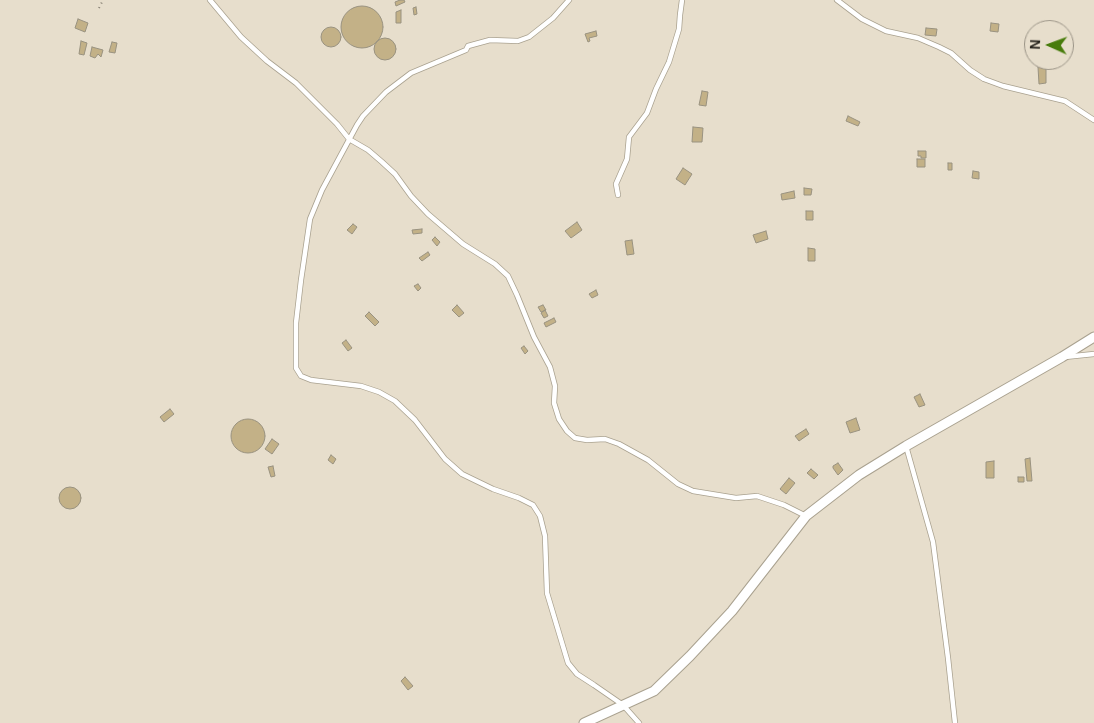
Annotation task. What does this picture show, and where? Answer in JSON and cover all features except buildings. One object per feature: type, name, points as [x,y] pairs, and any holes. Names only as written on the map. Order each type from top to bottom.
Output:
[{"type":"street","points":[[584,723],[654,691],[732,611],[806,516],[858,475],[1094,337]]},
{"type":"lane","points":[[210,0],[241,37],[267,61],[296,83],[337,124],[349,139],[368,150],[395,174],[410,196],[444,229],[463,244],[495,264],[508,276],[534,337],[550,367],[555,386],[554,403],[559,419],[567,431],[575,438],[587,440],[605,439],[619,444],[648,460],[678,484],[693,490],[736,498],[757,496],[784,505],[806,516]]},
{"type":"lane","points":[[568,0],[553,18],[529,37],[518,41],[490,40],[468,46],[466,50],[411,73],[386,92],[363,116],[322,190],[310,219],[296,324],[296,368],[301,376],[311,380],[361,386],[379,392],[395,401],[415,420],[445,459],[462,474],[493,490],[533,505],[540,516],[545,536],[547,593],[568,663],[576,674],[623,705],[639,723]]},
{"type":"lane","points":[[618,195],[616,184],[627,158],[629,137],[647,113],[669,62],[679,29],[682,0]]},
{"type":"lane","points":[[837,0],[862,19],[886,31],[918,38],[951,53],[970,70],[984,79],[1002,86],[1065,101],[1094,120]]},
{"type":"lane","points":[[1062,357],[1094,354]]},
{"type":"lane","points":[[906,446],[933,542],[955,723]]},
{"type":"path","points":[[99,8],[103,0]]}]
